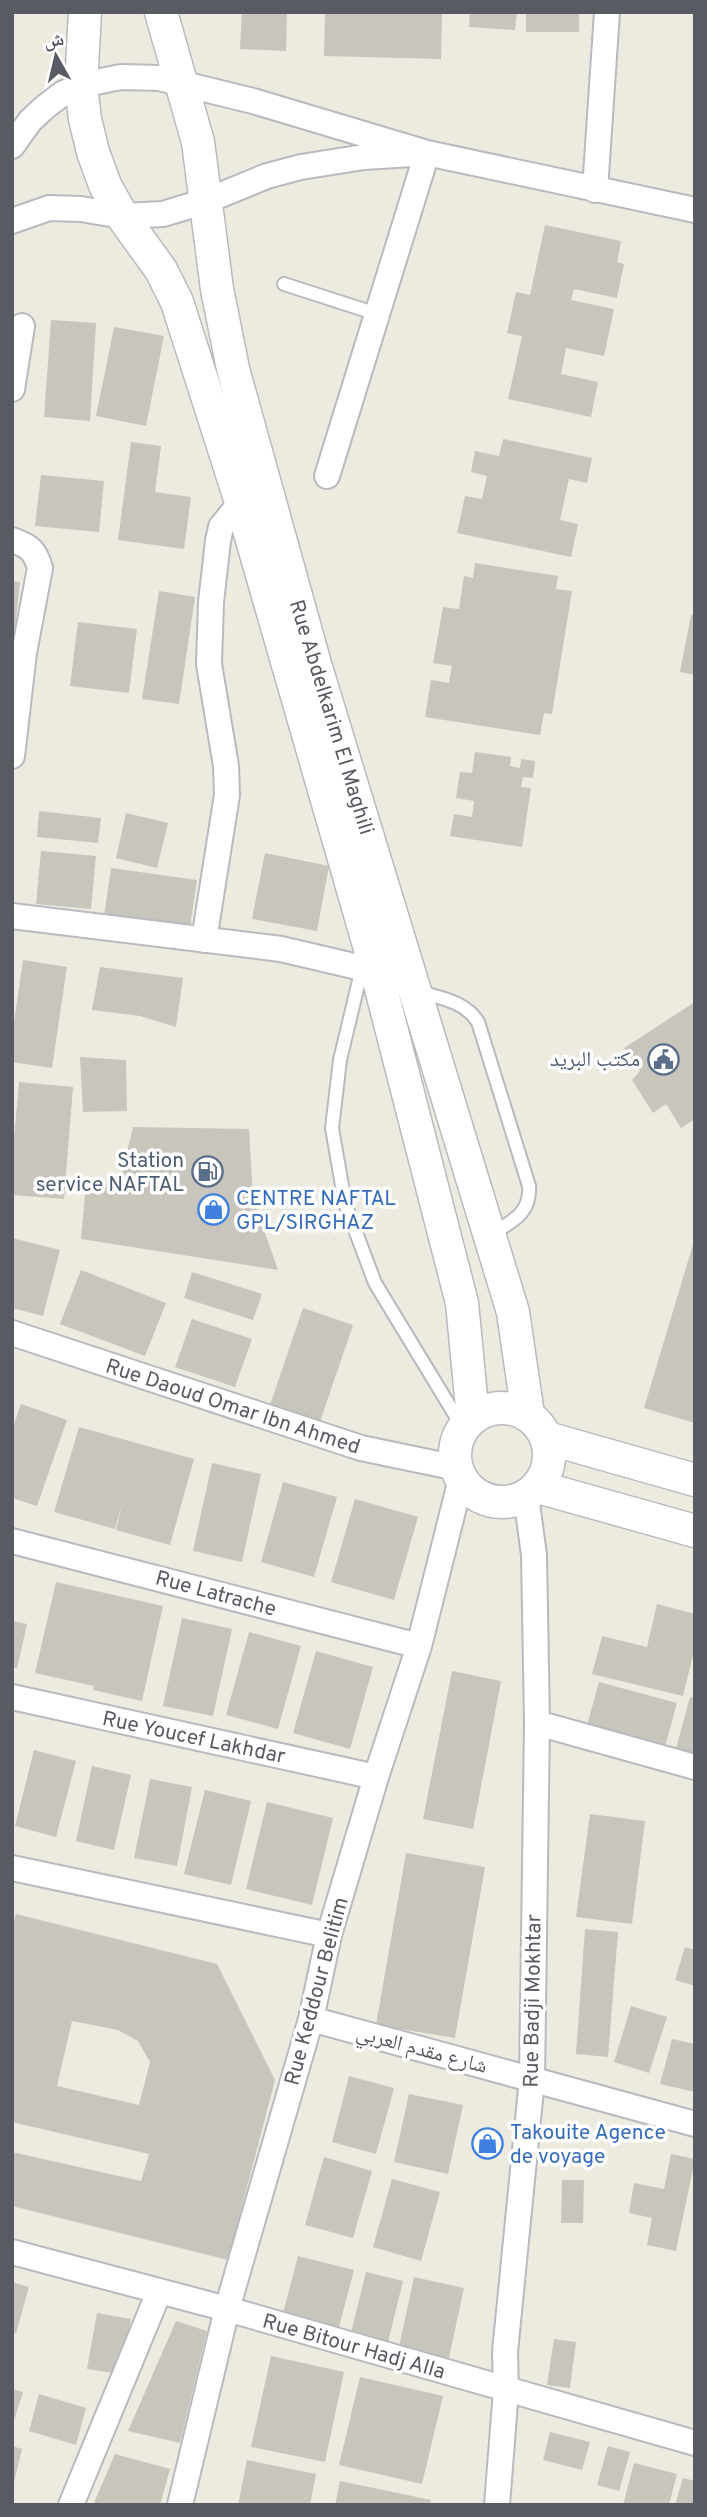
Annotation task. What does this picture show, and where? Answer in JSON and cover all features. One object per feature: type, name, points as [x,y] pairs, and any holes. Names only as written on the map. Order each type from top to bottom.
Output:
[{"type":"street","points":[[85,12],[81,85],[93,152],[105,185],[121,216],[161,270],[177,302],[241,502],[462,1303],[468,1423]]},
{"type":"street","name":"Rue Abdelkarim El Maghili","points":[[161,12],[198,142],[217,289],[233,369],[315,664],[513,1312],[538,1427]]},
{"type":"street","points":[[595,190],[607,12]]},
{"type":"street","points":[[12,146],[30,121],[45,107],[62,94],[81,85],[121,77],[159,78],[426,153],[695,210]]},
{"type":"street","points":[[12,221],[30,213],[56,208],[121,216],[163,214],[206,201],[267,176],[301,167],[364,157],[426,153]]},
{"type":"street","points":[[327,476],[426,153]]},
{"type":"street","points":[[12,389],[22,326]]},
{"type":"street","points":[[204,940],[227,795],[226,766],[209,664],[211,602],[221,527],[241,502]]},
{"type":"street","points":[[12,540],[30,547],[37,556],[40,568],[18,652],[12,756]]},
{"type":"street","points":[[12,916],[281,949],[370,971],[416,991]]},
{"type":"street","name":"Rue Daoud Omar Ibn Ahmed","points":[[12,1333],[360,1448],[459,1473]]},
{"type":"street","points":[[538,1427],[550,1451],[549,1464],[532,1491],[512,1501],[497,1502],[471,1491],[459,1473],[455,1454],[457,1441],[468,1423],[486,1410],[501,1408],[515,1409],[538,1427],[695,1480]]},
{"type":"street","name":"Rue Keddour Belitim","points":[[180,2505],[227,2309],[311,2019],[329,1935],[376,1777],[419,1646],[459,1473]]},
{"type":"street","points":[[532,1491],[695,1531]]},
{"type":"street","name":"Rue Badji Mokhtar","points":[[497,2505],[506,2390],[505,2352],[532,2079],[537,1723],[532,1491]]},
{"type":"street","name":"Rue Latrache","points":[[12,1541],[419,1646]]},
{"type":"street","name":"Rue Youcef Lakhdar","points":[[12,1697],[376,1777]]},
{"type":"street","points":[[537,1723],[695,1767]]},
{"type":"street","points":[[12,1867],[329,1935]]},
{"type":"street","name":"شارع مقدم العربي","points":[[311,2019],[695,2124]]},
{"type":"street","name":"Rue Bitour Hadj Alla","points":[[12,2252],[227,2309],[695,2442]]},
{"type":"street","points":[[71,2505],[159,2292]]},
{"type":"lane","points":[[284,284],[377,314]]},
{"type":"lane","points":[[370,971],[340,1060],[332,1128],[345,1203],[375,1283],[468,1423]]},
{"type":"lane","points":[[416,991],[457,1003],[478,1022],[529,1186],[530,1196],[526,1209],[519,1217],[489,1235]]},
{"type":"building","points":[[242,12],[287,12],[286,51],[240,49]]},
{"type":"building","points":[[325,12],[442,12],[441,59],[324,56]]},
{"type":"building","points":[[470,12],[517,12],[515,30],[469,27]]},
{"type":"building","points":[[526,12],[579,12],[579,32],[526,32]]},
{"type":"building","points":[[545,225],[621,241],[617,262],[624,264],[617,298],[574,289],[571,300],[614,309],[604,356],[566,348],[561,374],[598,382],[591,417],[508,399],[522,336],[507,333],[516,292],[530,295]]},
{"type":"building","points":[[51,320],[96,323],[90,421],[44,417]]},
{"type":"building","points":[[114,327],[164,336],[146,426],[96,416]]},
{"type":"building","points":[[503,439],[592,458],[587,483],[569,479],[560,520],[578,524],[571,557],[457,533],[465,496],[482,499],[487,476],[471,472],[475,451],[499,456]]},
{"type":"building","points":[[131,442],[161,446],[155,492],[191,497],[184,549],[118,540]]},
{"type":"building","points":[[41,475],[104,481],[99,532],[35,526]]},
{"type":"building","points":[[475,563],[558,576],[556,589],[572,591],[552,714],[544,713],[540,735],[425,717],[431,680],[449,683],[452,666],[433,663],[443,607],[459,609],[464,576],[473,578]]},
{"type":"building","points":[[12,581],[20,582],[15,628],[12,628]]},
{"type":"building","points":[[159,591],[195,597],[179,704],[142,699]]},
{"type":"building","points":[[691,615],[695,616],[695,675],[680,672]]},
{"type":"building","points":[[78,622],[137,629],[129,693],[70,686]]},
{"type":"building","points":[[475,752],[511,757],[510,766],[520,768],[521,759],[535,761],[533,778],[523,777],[521,787],[531,788],[522,847],[450,836],[454,814],[472,817],[474,801],[456,798],[460,772],[472,773]]},
{"type":"building","points":[[39,811],[101,818],[98,843],[37,837]]},
{"type":"building","points":[[126,813],[168,823],[157,868],[116,858]]},
{"type":"building","points":[[41,851],[96,856],[91,909],[36,904]]},
{"type":"building","points":[[265,853],[329,866],[317,931],[252,919]]},
{"type":"building","points":[[111,868],[197,880],[190,927],[104,916]]},
{"type":"building","points":[[23,960],[67,967],[52,1068],[12,1062],[12,1036]]},
{"type":"building","points":[[100,967],[183,978],[176,1027],[140,1016],[92,1010]]},
{"type":"building","name":"مكتب البريد","points":[[695,1002],[695,1119],[681,1128],[666,1104],[653,1113],[632,1080],[640,1071],[624,1048]]},
{"type":"building","points":[[80,1057],[126,1060],[127,1111],[83,1112]]},
{"type":"building","points":[[19,1082],[73,1087],[64,1199],[12,1195],[12,1161]]},
{"type":"building","points":[[133,1127],[249,1129],[253,1199],[278,1270],[81,1239],[86,1184],[120,1182]]},
{"type":"building","points":[[12,1238],[60,1250],[43,1316],[12,1308]]},
{"type":"building","points":[[695,1242],[695,1423],[644,1408]]},
{"type":"building","points":[[81,1270],[166,1303],[145,1356],[60,1324]]},
{"type":"building","points":[[192,1272],[262,1294],[253,1320],[184,1298]]},
{"type":"building","points":[[303,1308],[353,1325],[320,1422],[270,1405]]},
{"type":"building","points":[[192,1319],[252,1339],[235,1387],[175,1367]]},
{"type":"building","points":[[21,1404],[67,1420],[37,1506],[12,1498],[12,1430]]},
{"type":"building","points":[[79,1427],[194,1459],[170,1545],[116,1530],[123,1501],[115,1529],[54,1512]]},
{"type":"building","points":[[212,1463],[261,1474],[242,1562],[193,1551]]},
{"type":"building","points":[[283,1482],[337,1497],[314,1577],[261,1562]]},
{"type":"building","points":[[355,1499],[418,1517],[394,1600],[331,1582]]},
{"type":"building","points":[[56,1582],[163,1606],[142,1701],[93,1690],[94,1686],[35,1673]]},
{"type":"building","points":[[657,1604],[695,1614],[695,1647],[683,1696],[592,1674],[602,1636],[647,1647]]},
{"type":"building","points":[[182,1618],[232,1629],[213,1716],[163,1706]]},
{"type":"building","points":[[12,1621],[27,1624],[17,1668],[12,1667]]},
{"type":"building","points":[[249,1632],[301,1646],[278,1729],[226,1715]]},
{"type":"building","points":[[316,1651],[373,1667],[350,1749],[293,1733]]},
{"type":"building","points":[[452,1671],[501,1681],[473,1829],[423,1819]]},
{"type":"building","points":[[599,1682],[677,1703],[664,1750],[586,1729]]},
{"type":"building","points":[[690,1697],[695,1698],[695,1761],[674,1756]]},
{"type":"building","points":[[34,1750],[76,1761],[56,1837],[15,1826]]},
{"type":"building","points":[[92,1766],[131,1775],[114,1850],[76,1841]]},
{"type":"building","points":[[150,1779],[192,1787],[177,1866],[134,1858]]},
{"type":"building","points":[[205,1790],[251,1801],[231,1885],[184,1874]]},
{"type":"building","points":[[267,1802],[333,1818],[312,1905],[246,1889]]},
{"type":"building","points":[[590,1814],[645,1821],[632,1924],[576,1917]]},
{"type":"building","points":[[406,1853],[485,1867],[455,2038],[376,2025]]},
{"type":"building","points":[[16,1914],[217,1964],[275,2080],[228,2260],[12,2206],[12,2152],[141,2181],[149,2154],[12,2122],[12,1927]],"holes":[[[72,2021],[118,2030],[138,2041],[150,2062],[139,2105],[57,2086]]]},
{"type":"building","points":[[585,1929],[618,1932],[608,2057],[576,2054]]},
{"type":"building","points":[[685,1947],[695,1950],[695,1986],[675,1980]]},
{"type":"building","points":[[631,2006],[667,2017],[649,2073],[614,2062]]},
{"type":"building","points":[[672,2039],[695,2044],[695,2092],[660,2084]]},
{"type":"building","points":[[349,2076],[394,2088],[376,2154],[332,2142]]},
{"type":"building","points":[[409,2094],[463,2105],[448,2174],[394,2162]]},
{"type":"building","points":[[671,2154],[695,2159],[676,2251],[647,2245],[652,2218],[629,2213],[634,2183],[664,2189]]},
{"type":"building","points":[[324,2157],[372,2171],[353,2238],[305,2225]]},
{"type":"building","points":[[392,2179],[440,2192],[421,2261],[373,2247]]},
{"type":"building","points":[[562,2180],[584,2180],[583,2223],[561,2223]]},
{"type":"building","points":[[298,2256],[354,2270],[338,2331],[282,2317]]},
{"type":"building","points":[[366,2272],[403,2281],[388,2342],[351,2333]]},
{"type":"building","points":[[414,2277],[464,2288],[448,2362],[398,2352]]},
{"type":"building","points":[[12,2282],[29,2287],[16,2333],[12,2332]]},
{"type":"building","points":[[97,2313],[131,2319],[121,2374],[87,2369]]},
{"type":"building","points":[[176,2321],[207,2331],[180,2443],[128,2431]]},
{"type":"building","points":[[554,2339],[576,2342],[570,2388],[547,2385]]},
{"type":"building","points":[[271,2356],[344,2372],[325,2462],[251,2447]]},
{"type":"building","points":[[360,2377],[443,2396],[422,2484],[339,2465]]},
{"type":"building","points":[[12,2389],[23,2392],[13,2424],[12,2424]]},
{"type":"building","points":[[39,2394],[86,2408],[76,2445],[29,2431]]},
{"type":"building","points":[[550,2432],[590,2442],[582,2470],[543,2460]]},
{"type":"building","points":[[12,2446],[22,2449],[13,2487],[12,2487]]},
{"type":"building","points":[[608,2446],[630,2452],[619,2491],[597,2485]]},
{"type":"building","points":[[115,2454],[170,2469],[160,2505],[93,2505]]},
{"type":"building","points":[[247,2460],[316,2474],[310,2505],[238,2505]]},
{"type":"building","points":[[634,2463],[677,2474],[669,2505],[623,2505]]},
{"type":"building","points":[[683,2478],[695,2481],[695,2505],[675,2505]]},
{"type":"building","points":[[340,2481],[431,2500],[430,2505],[335,2505]]},
{"type":"place","name":"مكتب البريد","points":[[663,1059]]},
{"type":"place","name":"Station service NAFTAL","points":[[207,1172]]},
{"type":"place","name":"CENTRE NAFTAL GPL/SIRGHAZ","points":[[213,1210]]},
{"type":"place","name":"Takouite Agence de voyage","points":[[487,2144]]}]
